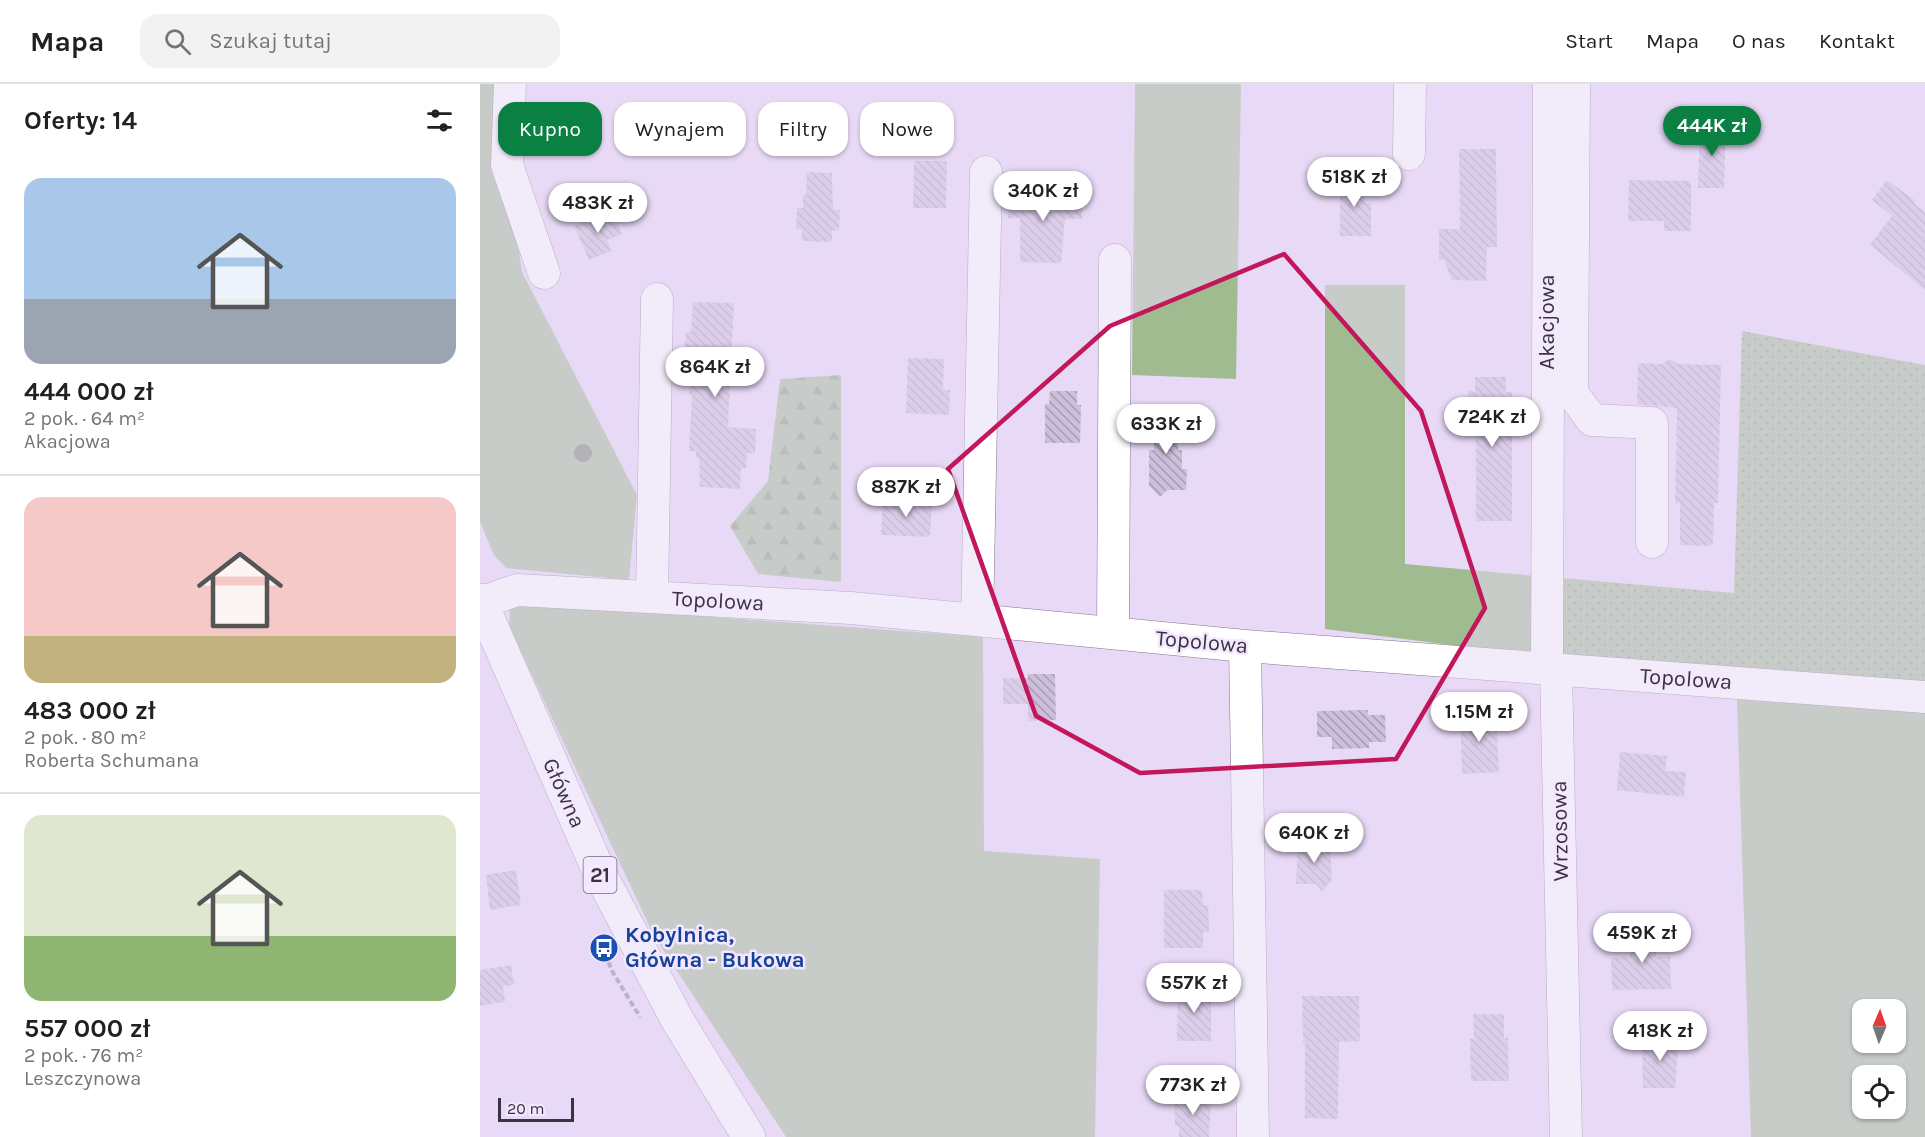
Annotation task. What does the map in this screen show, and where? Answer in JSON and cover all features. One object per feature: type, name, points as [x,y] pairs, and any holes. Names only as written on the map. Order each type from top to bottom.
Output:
[{"type":"main road","name":"Główna","points":[[480,602],[601,876],[678,1021],[748,1137]]},
{"type":"street","points":[[510,84],[507,165],[544,273]]},
{"type":"street","points":[[1409,154],[1410,84]]},
{"type":"street","name":"Akacjowa","points":[[1549,84],[1551,669]]},
{"type":"street","points":[[1574,84],[1572,393],[1592,420],[1652,423],[1652,542]]},
{"type":"street","points":[[977,620],[986,172]]},
{"type":"street","points":[[1113,633],[1115,260]]},
{"type":"street","points":[[652,597],[657,299]]},
{"type":"street","name":"Topolowa","points":[[480,602],[517,590],[851,608],[1245,646],[1925,697]]},
{"type":"street","points":[[1245,646],[1253,1137]]},
{"type":"street","name":"Wrzosowa","points":[[1551,669],[1566,1137]]},
{"type":"highlighted area","points":[[1284,254],[1421,411],[1485,608],[1396,759],[1140,773],[1036,716],[948,469],[1110,326]]},
{"type":"green space","points":[[480,84],[494,84],[498,111],[498,156],[505,156],[522,272],[637,495],[629,580],[506,568],[494,555],[480,522]]},
{"type":"green space","points":[[1135,84],[1241,84],[1236,379],[1132,375]]},
{"type":"green space","points":[[1325,285],[1405,285],[1405,564],[1536,576],[1537,656],[1325,629]]},
{"type":"green space","points":[[1742,331],[1925,365],[1925,684],[1562,657],[1561,578],[1734,593]]},
{"type":"green space","points":[[841,375],[841,582],[758,574],[730,526],[768,481],[780,379]]},
{"type":"green space","points":[[517,600],[593,608],[983,637],[984,851],[1100,859],[1095,1137],[786,1137],[654,936],[509,626],[510,608]]},
{"type":"green space","points":[[1737,699],[1925,710],[1925,1137],[1751,1137]]},
{"type":"building","points":[[1700,126],[1726,126],[1724,188],[1698,188]]},
{"type":"building","points":[[1459,149],[1496,149],[1497,247],[1487,247],[1486,281],[1452,280],[1444,260],[1439,260],[1439,229],[1460,229]]},
{"type":"building","points":[[914,161],[947,161],[946,208],[913,208]]},
{"type":"building","points":[[807,172],[832,173],[833,210],[840,210],[839,231],[832,230],[832,242],[802,241],[802,229],[796,229],[797,208],[803,208],[803,195],[806,195]]},
{"type":"building","points":[[1340,176],[1365,176],[1365,203],[1371,203],[1371,236],[1340,236]]},
{"type":"building","points":[[1629,180],[1691,181],[1691,231],[1664,231],[1664,221],[1628,221]]},
{"type":"building","points":[[1887,180],[1916,201],[1914,203],[1925,212],[1925,290],[1870,245],[1892,216],[1872,200]]},
{"type":"building","points":[[1009,190],[1082,191],[1082,219],[1065,219],[1061,263],[1020,262],[1020,218],[1008,218]]},
{"type":"building","points":[[613,211],[622,234],[607,240],[611,251],[589,260],[574,226]]},
{"type":"building","points":[[693,302],[734,303],[728,427],[756,429],[755,454],[747,453],[746,469],[741,468],[740,489],[700,487],[699,457],[696,457],[696,451],[689,451],[692,394],[689,394],[690,363],[684,363],[686,332],[691,332]]},
{"type":"building","points":[[908,358],[944,359],[943,390],[950,390],[949,415],[906,413]]},
{"type":"building","points":[[1670,359],[1678,364],[1721,365],[1718,503],[1714,503],[1713,546],[1680,545],[1680,503],[1675,503],[1677,408],[1637,404],[1638,363],[1662,364]]},
{"type":"building","points":[[1475,377],[1506,377],[1506,392],[1512,392],[1512,521],[1476,521],[1476,436],[1468,436],[1468,391],[1475,392]]},
{"type":"building","points":[[1050,391],[1077,391],[1077,405],[1081,405],[1080,443],[1045,443],[1045,404],[1049,404]]},
{"type":"building","points":[[1154,411],[1178,411],[1178,450],[1182,450],[1182,469],[1187,469],[1186,490],[1167,490],[1160,497],[1149,486],[1149,450],[1154,450]]},
{"type":"building","points":[[883,499],[932,502],[930,537],[881,535]]},
{"type":"building","points":[[1028,674],[1055,674],[1056,720],[1028,721],[1028,704],[1003,704],[1003,678],[1028,678]]},
{"type":"building","points":[[1368,710],[1368,715],[1385,715],[1386,742],[1369,742],[1369,748],[1332,749],[1332,737],[1317,737],[1317,711]]},
{"type":"building","points":[[1496,713],[1499,772],[1462,774],[1460,714]]},
{"type":"building","points":[[1620,752],[1667,756],[1665,771],[1686,772],[1684,797],[1617,790]]},
{"type":"building","points":[[1298,843],[1330,843],[1332,880],[1322,891],[1316,884],[1296,884]]},
{"type":"building","points":[[516,870],[521,905],[490,910],[486,875]]},
{"type":"building","points":[[1164,890],[1202,890],[1203,905],[1208,905],[1209,919],[1209,932],[1203,932],[1203,948],[1164,948]]},
{"type":"building","points":[[1656,925],[1656,957],[1670,957],[1671,989],[1612,990],[1611,958],[1630,957],[1630,926]]},
{"type":"building","points":[[511,965],[514,985],[503,986],[505,1002],[480,1006],[480,970]]},
{"type":"building","points":[[1178,987],[1211,987],[1211,1041],[1177,1041]]},
{"type":"building","points":[[1302,996],[1359,996],[1360,1041],[1339,1042],[1338,1119],[1305,1118],[1305,1042],[1303,1042]]},
{"type":"building","points":[[1473,1014],[1504,1014],[1504,1038],[1508,1038],[1509,1081],[1471,1081],[1470,1039],[1474,1039]]},
{"type":"building","points":[[1679,1036],[1675,1088],[1643,1088],[1642,1037]]},
{"type":"building","points":[[1211,1097],[1209,1137],[1179,1137],[1179,1126],[1175,1126],[1174,1098]]},
{"type":"place","name":"Kobylnica, Główna - Bukowa","points":[[604,948]]}]
